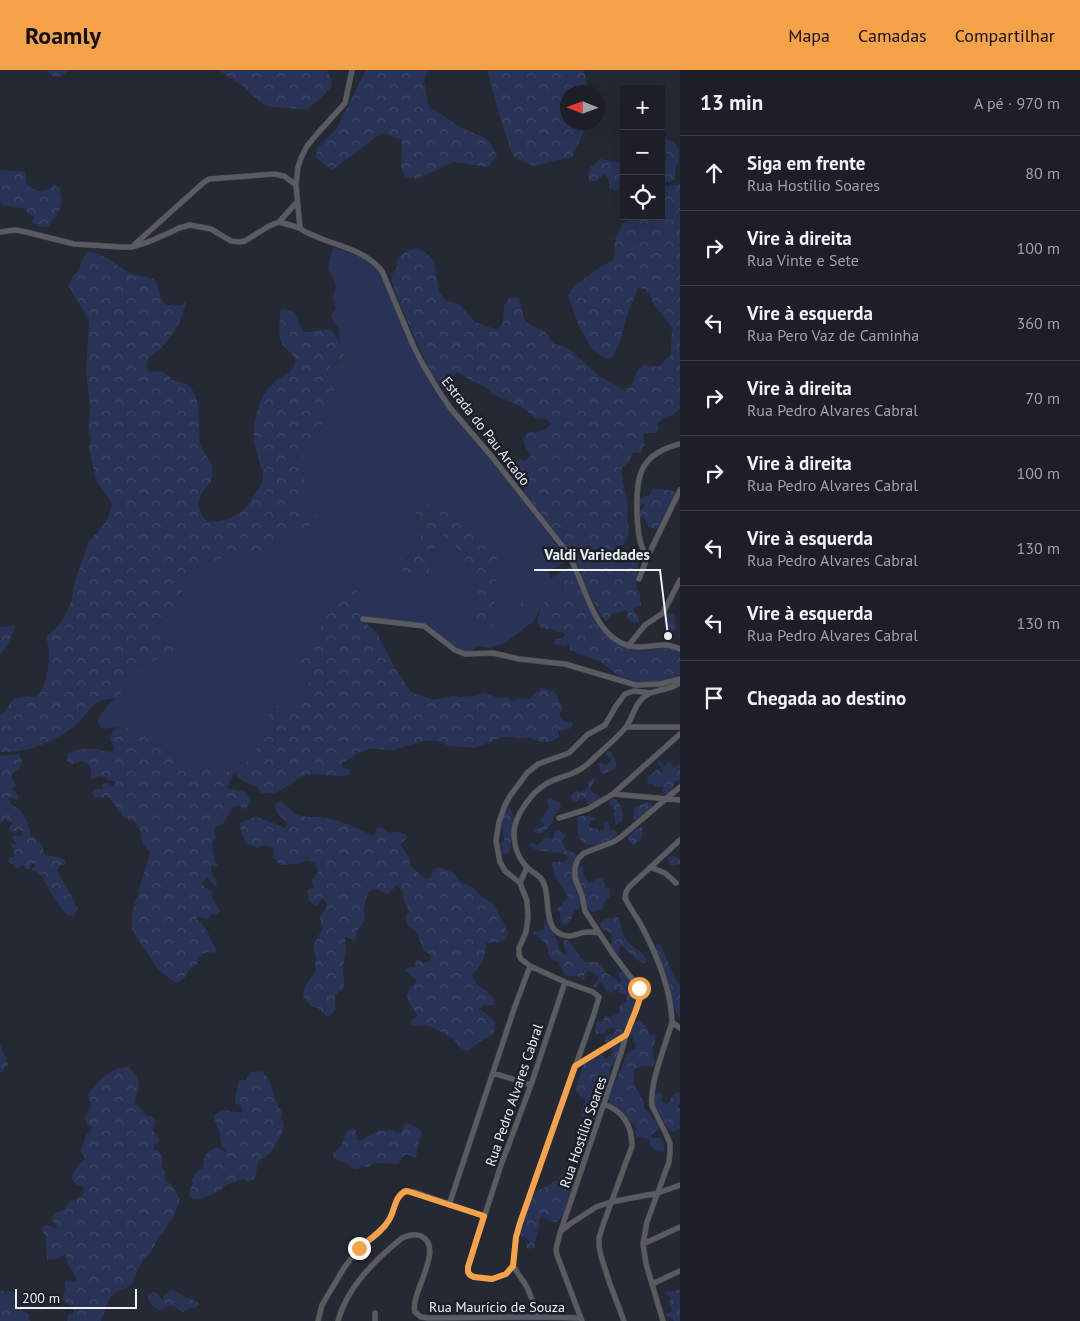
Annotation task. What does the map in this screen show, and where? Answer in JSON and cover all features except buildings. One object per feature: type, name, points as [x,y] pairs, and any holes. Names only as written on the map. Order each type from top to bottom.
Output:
[{"type":"street","points":[[300,228],[296,185],[298,167],[307,146],[345,103],[352,70]]},
{"type":"street","points":[[132,247],[202,183],[209,179],[274,174],[284,176],[296,185]]},
{"type":"street","points":[[0,232],[15,230],[74,244],[122,248],[148,242],[190,225],[211,229],[231,240],[240,242],[279,222],[297,202]]},
{"type":"street","name":"Estrada do Pau Arcado","points":[[279,222],[300,228],[307,233],[356,251],[375,263],[382,271],[413,345],[438,390],[451,409],[493,458],[567,552],[575,565],[588,602],[599,622],[614,638],[628,646]]},
{"type":"street","points":[[647,558],[641,546],[638,531],[638,482],[643,469],[653,456],[680,444]]},
{"type":"street","points":[[639,579],[647,558],[680,490]]},
{"type":"street","points":[[680,580],[662,613],[645,626],[628,646],[636,648],[664,645],[680,648]]},
{"type":"street","points":[[363,619],[424,626],[455,650],[465,654],[493,653],[518,659],[564,664],[636,685],[680,681]]},
{"type":"street","points":[[539,1317],[527,1287],[513,1266],[516,1237],[599,997],[593,992],[530,966],[521,959],[518,952],[526,932],[528,917],[527,901],[520,883],[502,867],[497,853],[496,841],[499,822],[510,796],[527,773],[538,764],[569,753],[587,735],[605,725],[616,706],[627,693],[634,691],[650,693],[672,687],[680,681]]},
{"type":"street","points":[[599,933],[585,932],[571,936],[558,933],[553,929],[544,883],[539,875],[527,867],[515,850],[516,819],[541,787],[586,765],[627,727],[640,701],[650,693]]},
{"type":"street","points":[[627,727],[680,727]]},
{"type":"street","points":[[559,818],[588,809],[613,794],[680,734]]},
{"type":"street","points":[[599,933],[584,908],[582,896],[575,878],[575,867],[578,859],[584,854],[614,842],[680,788]]},
{"type":"street","points":[[613,794],[680,800]]},
{"type":"street","points":[[663,1321],[646,1264],[643,1244],[647,1222],[670,1162],[670,1143],[652,1106],[652,1094],[672,1022],[671,1006],[662,974],[647,938],[625,898],[629,887],[680,840]]},
{"type":"street","points":[[520,883],[527,867]]},
{"type":"street","points":[[650,867],[661,871],[676,883]]},
{"type":"street","name":"Rua Hostílio Soares","points":[[581,1320],[556,1249],[626,1035],[640,998],[639,988],[599,933]]},
{"type":"street","points":[[449,1205],[530,966]]},
{"type":"street","name":"Rua Pedro Alvares Cabral","points":[[513,1266],[506,1274],[492,1279],[474,1277],[468,1272],[484,1216],[565,982]]},
{"type":"street","points":[[672,1022],[680,1028]]},
{"type":"street","points":[[575,1066],[626,1035]]},
{"type":"street","points":[[493,1073],[530,1085]]},
{"type":"street","points":[[604,1104],[614,1108],[624,1117],[632,1137],[632,1146],[603,1225],[599,1246],[610,1284],[624,1321]]},
{"type":"street","points":[[560,1233],[596,1207],[611,1202],[658,1193],[680,1185]]},
{"type":"street","points":[[318,1321],[322,1305],[344,1268],[359,1248],[385,1226],[401,1193],[407,1191],[415,1192],[484,1216]]},
{"type":"street","points":[[643,1244],[680,1227]]},
{"type":"street","name":"Rua Maurício de Souza","points":[[338,1321],[342,1306],[367,1271],[392,1246],[408,1235],[415,1235],[426,1239],[430,1254],[413,1308],[417,1315],[428,1318],[539,1317],[581,1320]]},
{"type":"street","points":[[652,1284],[680,1271]]},
{"type":"street","points":[[375,1313],[375,1321]]},
{"type":"green space","points":[[47,70],[69,70],[63,75],[55,77]]},
{"type":"green space","points":[[218,70],[327,70],[332,86],[307,109],[273,107],[262,103],[244,87]]},
{"type":"green space","points":[[366,70],[428,70],[424,80],[428,106],[462,128],[487,139],[497,155],[488,167],[453,162],[417,179],[405,177],[401,166],[402,140],[382,133],[332,170],[316,157],[318,147],[337,128]]},
{"type":"green space","points":[[487,70],[584,70],[587,85],[560,85],[560,130],[585,130],[572,157],[533,166],[513,156]]},
{"type":"green space","points":[[665,140],[675,143],[678,147],[679,161],[675,170],[675,179],[665,182],[665,161],[667,155],[665,154]]},
{"type":"green space","points":[[600,159],[620,163],[620,182],[617,183],[620,184],[619,189],[609,188],[609,180],[604,174],[597,181],[589,181],[590,167]]},
{"type":"green space","points":[[0,170],[25,172],[27,185],[34,190],[44,191],[54,185],[60,189],[61,205],[49,226],[42,227],[31,222],[34,216],[28,214],[25,209],[2,205],[0,202]]},
{"type":"green space","points":[[680,184],[680,409],[657,424],[659,428],[657,433],[644,433],[645,444],[641,453],[632,453],[630,461],[622,468],[621,472],[627,501],[629,533],[623,545],[617,546],[614,550],[615,555],[629,554],[637,557],[636,582],[641,605],[633,608],[639,617],[639,622],[634,623],[628,619],[626,610],[612,614],[605,621],[584,584],[580,569],[567,547],[524,492],[525,475],[514,463],[520,459],[526,461],[531,455],[525,447],[523,439],[528,432],[541,431],[552,424],[546,419],[535,418],[522,407],[492,394],[486,387],[458,372],[454,374],[448,393],[444,392],[431,373],[419,348],[392,281],[392,274],[396,270],[398,258],[405,252],[417,248],[425,252],[434,262],[439,291],[445,300],[460,305],[475,322],[497,330],[503,323],[504,306],[509,298],[519,298],[525,322],[544,331],[554,344],[569,349],[599,376],[622,389],[631,387],[637,371],[643,365],[658,367],[671,355],[672,328],[654,304],[646,289],[638,288],[626,318],[620,342],[613,357],[607,359],[592,349],[579,326],[568,296],[575,285],[614,259],[616,236],[622,224],[629,220],[665,220],[665,187]]},
{"type":"green space","points":[[333,247],[364,258],[377,268],[409,342],[433,389],[496,466],[567,561],[548,572],[551,578],[571,566],[577,578],[562,586],[563,592],[559,598],[545,600],[534,621],[505,643],[489,648],[477,646],[470,653],[456,649],[425,625],[360,618],[355,596],[358,590],[351,586],[343,585],[340,610],[349,616],[329,640],[330,647],[320,647],[308,678],[310,692],[301,702],[300,710],[283,709],[268,698],[262,700],[269,718],[265,723],[259,747],[252,752],[246,770],[234,773],[209,767],[205,763],[188,763],[185,758],[175,755],[160,746],[152,745],[146,738],[132,734],[128,728],[120,726],[100,728],[98,720],[104,710],[120,695],[125,687],[126,676],[129,673],[137,675],[155,659],[167,658],[174,635],[156,627],[164,617],[171,618],[177,616],[175,603],[177,598],[182,594],[190,581],[190,575],[197,567],[208,560],[215,561],[254,553],[278,545],[286,532],[310,527],[321,519],[300,509],[304,487],[302,460],[307,450],[313,444],[315,435],[320,430],[323,422],[321,416],[339,380],[327,375],[328,368],[339,362],[344,354],[340,345],[338,328],[331,314],[336,309],[333,298],[336,285],[328,268]],"holes":[[[411,503],[455,514],[461,524],[471,529],[496,550],[494,625],[474,608],[478,593],[471,572],[455,545],[441,533],[435,543],[429,574],[425,578],[406,559],[418,544],[421,532]]]},
{"type":"green space","points":[[87,252],[100,254],[132,274],[153,279],[161,299],[166,305],[182,305],[186,301],[183,314],[174,331],[162,347],[150,357],[146,365],[150,372],[162,371],[171,380],[186,384],[195,395],[199,411],[200,444],[212,468],[212,478],[199,500],[201,514],[208,522],[224,520],[240,513],[248,505],[262,483],[261,464],[254,437],[257,410],[267,390],[273,383],[292,370],[295,363],[292,354],[280,339],[280,311],[283,309],[288,310],[295,314],[304,332],[331,330],[344,354],[340,360],[330,367],[327,375],[339,380],[328,402],[329,412],[321,416],[323,422],[315,435],[313,444],[307,450],[302,460],[304,488],[301,509],[321,519],[310,526],[286,532],[278,545],[261,553],[237,555],[215,561],[208,560],[198,566],[191,573],[190,583],[175,603],[177,616],[171,618],[164,617],[156,626],[171,633],[175,638],[172,655],[167,658],[155,659],[137,675],[129,673],[126,676],[125,688],[117,698],[98,702],[79,722],[62,735],[32,748],[0,752],[0,715],[13,700],[23,697],[36,697],[44,685],[49,660],[46,637],[61,623],[70,605],[76,578],[88,542],[107,520],[112,505],[96,481],[89,448],[91,437],[88,430],[90,407],[86,370],[89,320],[68,285],[73,276],[79,271],[81,262]]},
{"type":"green space","points":[[653,489],[674,491],[675,494],[657,529],[648,527],[645,519],[640,516],[640,511],[645,504],[639,505],[639,501],[643,497],[649,496]]},
{"type":"green space","points":[[416,499],[455,514],[461,524],[471,529],[497,550],[494,625],[487,629],[477,624],[474,608],[478,593],[471,572],[455,545],[441,533],[435,543],[429,573],[425,578],[405,576],[402,568],[420,539],[421,534],[419,522],[411,503]]},
{"type":"green space","points":[[574,577],[577,578],[586,602],[599,625],[616,643],[640,651],[665,648],[679,651],[680,675],[658,682],[637,682],[619,676],[601,662],[569,650],[570,646],[568,645],[554,644],[555,639],[564,637],[565,634],[541,627],[538,620],[540,610],[545,600],[559,598],[563,592],[563,582],[567,580],[571,582]]},
{"type":"green space","points":[[343,585],[352,586],[358,590],[355,596],[360,599],[360,618],[377,633],[393,665],[411,692],[433,700],[452,696],[474,696],[484,693],[498,698],[507,697],[513,702],[520,698],[529,699],[541,688],[556,694],[562,706],[562,711],[559,714],[562,720],[572,722],[573,726],[569,729],[558,731],[559,737],[550,742],[542,742],[530,738],[502,737],[475,748],[450,746],[437,741],[423,741],[393,750],[369,749],[358,753],[342,764],[343,768],[350,770],[350,774],[339,776],[309,774],[274,793],[261,793],[259,788],[243,781],[237,776],[238,772],[246,769],[249,756],[259,747],[261,731],[269,718],[262,700],[268,698],[283,709],[300,710],[300,702],[310,691],[308,678],[299,674],[295,660],[308,646],[330,647],[329,640],[321,637],[319,630],[327,615],[336,611],[348,616],[334,602],[335,597],[339,594],[338,587]]},
{"type":"green space","points":[[523,600],[527,601],[529,610],[522,616],[519,615],[517,609]]},
{"type":"green space","points":[[669,613],[674,614],[676,630],[673,632],[665,625],[664,618]]},
{"type":"green space","points":[[14,625],[15,628],[9,642],[0,654],[0,626]]},
{"type":"green space","points":[[120,726],[128,728],[132,734],[138,734],[146,738],[152,745],[160,746],[175,755],[180,755],[188,763],[205,763],[209,767],[234,773],[227,788],[246,792],[251,801],[246,809],[238,805],[233,807],[231,805],[233,812],[230,812],[223,824],[218,825],[214,829],[216,837],[212,845],[215,861],[218,865],[217,867],[212,865],[210,869],[217,885],[214,886],[206,876],[202,883],[203,886],[212,892],[213,900],[220,911],[218,914],[211,915],[208,919],[197,917],[196,919],[206,930],[217,951],[201,954],[197,964],[177,983],[157,968],[132,929],[132,913],[150,853],[142,843],[141,832],[136,822],[123,817],[109,797],[96,798],[91,793],[95,789],[103,789],[102,785],[106,783],[114,786],[116,782],[99,776],[91,780],[91,768],[87,763],[81,761],[73,764],[67,761],[68,753],[80,750],[93,749],[113,752],[114,748],[110,739],[113,731]]},
{"type":"green space","points":[[610,751],[615,759],[616,766],[604,774],[601,773],[598,764],[601,762],[605,765],[608,764],[611,758],[606,755],[606,752]]},
{"type":"green space","points":[[19,754],[22,761],[19,770],[13,773],[11,778],[15,786],[11,789],[19,797],[17,800],[12,797],[7,798],[11,804],[20,810],[27,822],[31,835],[42,845],[45,855],[65,860],[65,865],[61,865],[57,870],[78,909],[74,916],[67,915],[63,910],[42,875],[32,871],[32,868],[36,865],[34,863],[29,869],[25,869],[25,866],[22,866],[18,869],[8,861],[9,857],[14,857],[11,845],[12,843],[16,845],[16,842],[12,839],[13,836],[23,835],[23,831],[13,832],[8,829],[13,823],[4,819],[0,824],[0,756]]},
{"type":"green space","points":[[660,760],[664,766],[669,762],[674,768],[680,764],[680,780],[675,781],[669,794],[663,794],[663,787],[648,784],[647,780],[650,775],[658,769],[661,773],[664,771],[657,762]]},
{"type":"green space","points":[[593,778],[595,780],[590,790],[601,800],[589,805],[585,798],[577,802],[572,800],[573,793],[578,791],[580,793],[588,788],[587,783]]},
{"type":"green space","points":[[548,798],[560,803],[561,807],[553,817],[552,823],[548,828],[538,834],[534,831],[534,828],[544,826],[541,819],[549,807]]},
{"type":"green space","points":[[615,798],[623,812],[622,821],[616,825],[613,814],[615,811],[609,802]]},
{"type":"green space","points":[[280,801],[298,815],[322,817],[338,821],[372,836],[375,835],[377,828],[383,828],[389,832],[401,832],[407,836],[400,844],[409,858],[410,865],[426,880],[431,877],[433,869],[440,867],[454,873],[459,881],[473,887],[479,895],[494,904],[508,933],[504,941],[486,943],[482,960],[472,974],[476,984],[487,991],[495,1000],[493,1005],[484,1005],[479,1009],[495,1022],[494,1034],[479,1042],[468,1051],[460,1047],[454,1039],[432,1027],[412,1026],[411,1021],[418,1016],[407,996],[417,979],[405,970],[416,967],[415,962],[417,959],[424,963],[430,961],[431,955],[423,950],[418,934],[407,924],[406,916],[409,910],[404,902],[403,892],[397,885],[388,894],[373,888],[368,893],[364,909],[365,920],[358,929],[356,938],[354,940],[345,937],[344,988],[335,995],[335,1010],[328,1017],[318,1008],[311,1006],[303,996],[307,984],[315,973],[316,957],[314,944],[323,928],[320,915],[327,904],[323,898],[316,906],[309,901],[307,890],[314,887],[311,880],[318,873],[316,864],[307,860],[296,864],[280,865],[274,858],[273,848],[263,845],[258,848],[245,843],[239,824],[252,818],[262,818],[285,828],[288,824],[276,812],[275,805]]},
{"type":"green space","points":[[648,802],[652,803],[653,807],[645,815],[634,819],[635,807]]},
{"type":"green space","points":[[509,807],[514,816],[509,853],[505,854],[500,853],[499,845],[504,841],[501,825],[505,812]]},
{"type":"green space","points":[[581,816],[595,817],[596,820],[590,821],[589,825],[598,831],[605,829],[603,823],[605,821],[608,822],[610,829],[616,831],[617,834],[614,838],[600,844],[587,845],[583,843],[580,840],[578,831],[578,818]]},
{"type":"green space","points":[[642,827],[643,833],[641,838],[633,845],[628,837]]},
{"type":"green space","points":[[558,830],[566,834],[562,841],[567,851],[575,853],[577,856],[574,877],[580,901],[571,920],[563,926],[561,924],[560,912],[557,909],[568,897],[555,876],[552,865],[553,862],[564,862],[569,857],[565,854],[538,850],[529,845],[532,842],[538,845],[546,837],[552,839],[554,833]]},
{"type":"green space","points":[[672,855],[680,859],[680,864],[670,866],[668,859]]},
{"type":"green space","points":[[580,866],[583,866],[584,876],[587,881],[590,883],[603,877],[605,887],[611,890],[609,893],[610,897],[605,901],[602,909],[592,912],[586,907],[584,894],[577,877]]},
{"type":"green space","points":[[545,918],[559,949],[564,955],[567,954],[563,944],[565,939],[570,942],[584,962],[601,964],[606,973],[619,982],[622,981],[619,977],[619,972],[623,971],[636,988],[638,997],[627,1028],[624,1033],[608,1044],[605,1042],[605,1037],[613,1034],[616,1031],[615,1028],[610,1028],[603,1034],[597,1034],[595,1032],[596,1022],[603,1022],[605,1016],[611,1017],[619,1013],[620,1005],[627,1002],[627,995],[619,993],[618,989],[614,993],[606,991],[601,983],[594,988],[598,977],[593,972],[588,971],[584,975],[584,980],[577,976],[568,977],[559,963],[554,961],[548,954],[548,948],[545,943],[533,932],[544,929]]},
{"type":"green space","points":[[608,918],[619,918],[625,938],[629,944],[646,958],[647,961],[644,963],[621,946],[619,948],[620,954],[616,955],[609,945],[609,943],[612,943],[613,938],[600,925]]},
{"type":"green space","points":[[658,944],[662,948],[676,981],[680,985],[680,1019],[675,1010],[670,987],[656,952],[655,946]]},
{"type":"green space","points":[[640,1020],[648,1029],[649,1035],[654,1034],[656,1036],[653,1051],[655,1064],[651,1067],[642,1066],[634,1070],[634,1085],[644,1101],[644,1108],[656,1120],[659,1126],[658,1130],[651,1136],[652,1138],[660,1137],[663,1140],[665,1151],[661,1152],[651,1146],[649,1140],[636,1137],[635,1131],[637,1130],[634,1124],[619,1108],[609,1103],[611,1092],[625,1058],[628,1053],[635,1049],[636,1043],[630,1033],[635,1023]]},
{"type":"green space","points":[[619,1043],[617,1057],[610,1068],[609,1080],[605,1082],[603,1079],[599,1079],[598,1084],[603,1097],[597,1119],[594,1120],[589,1115],[581,1116],[586,1099],[576,1089],[584,1064],[602,1054],[605,1059],[612,1055],[611,1047]]},
{"type":"green space","points":[[0,1044],[8,1064],[0,1074]]},
{"type":"green space","points":[[128,1067],[139,1083],[135,1103],[146,1116],[154,1118],[153,1130],[159,1142],[154,1145],[153,1149],[161,1155],[161,1167],[165,1171],[165,1179],[174,1188],[180,1201],[164,1233],[158,1238],[152,1251],[140,1264],[133,1283],[128,1288],[118,1291],[111,1297],[101,1321],[67,1321],[68,1315],[74,1313],[74,1307],[62,1300],[65,1282],[69,1280],[74,1282],[77,1279],[68,1264],[65,1254],[57,1259],[47,1260],[45,1234],[41,1230],[43,1226],[47,1225],[56,1229],[57,1227],[52,1220],[54,1213],[64,1210],[70,1201],[75,1200],[84,1193],[83,1187],[77,1185],[71,1178],[78,1165],[85,1158],[81,1150],[86,1136],[93,1127],[87,1125],[85,1118],[91,1106],[88,1094],[102,1078],[115,1069]]},
{"type":"green space","points":[[261,1071],[270,1082],[275,1100],[282,1113],[280,1117],[284,1127],[277,1143],[271,1152],[258,1162],[254,1179],[248,1182],[244,1179],[226,1185],[211,1195],[200,1199],[193,1199],[189,1195],[193,1183],[191,1181],[197,1171],[203,1167],[206,1155],[216,1147],[226,1152],[214,1115],[221,1111],[242,1112],[241,1105],[236,1104],[235,1099],[239,1080],[246,1080],[251,1072]]},
{"type":"green space","points":[[660,1092],[663,1096],[661,1101],[668,1105],[672,1096],[677,1092],[680,1093],[680,1104],[677,1105],[680,1109],[680,1128],[674,1132],[669,1131],[654,1103],[655,1094]]},
{"type":"green space","points":[[405,1124],[413,1125],[422,1134],[415,1158],[407,1154],[404,1155],[398,1164],[374,1163],[368,1167],[360,1166],[358,1169],[353,1169],[350,1165],[334,1158],[333,1153],[341,1146],[347,1131],[354,1128],[357,1140],[362,1140],[378,1131],[393,1130],[397,1133],[401,1132]]},
{"type":"green space","points":[[565,1173],[570,1174],[575,1184],[563,1215],[557,1222],[552,1222],[542,1216],[539,1220],[534,1248],[527,1249],[526,1243],[529,1244],[530,1241],[519,1234],[531,1200],[537,1191],[558,1180]]},
{"type":"green space","points":[[0,1290],[14,1294],[16,1300],[13,1302],[18,1308],[28,1314],[30,1321],[0,1321]]},
{"type":"green space","points":[[171,1290],[195,1301],[199,1304],[198,1306],[183,1312],[173,1306],[159,1310],[150,1303],[148,1294],[157,1293],[163,1301],[163,1296]]},
{"type":"green space","points":[[680,1290],[680,1321],[674,1321],[666,1316],[665,1313],[671,1312],[672,1309],[669,1303],[671,1300],[670,1296],[665,1294],[665,1292]]},
{"type":"place","name":"Valdi Variedades","points":[[668,636]]},
{"type":"route","points":[[359,1248],[385,1226],[401,1193],[404,1191],[415,1192],[484,1216],[468,1272],[474,1277],[492,1279],[506,1274],[513,1266],[516,1237],[520,1223],[575,1066],[626,1035],[640,998],[639,988]]}]
